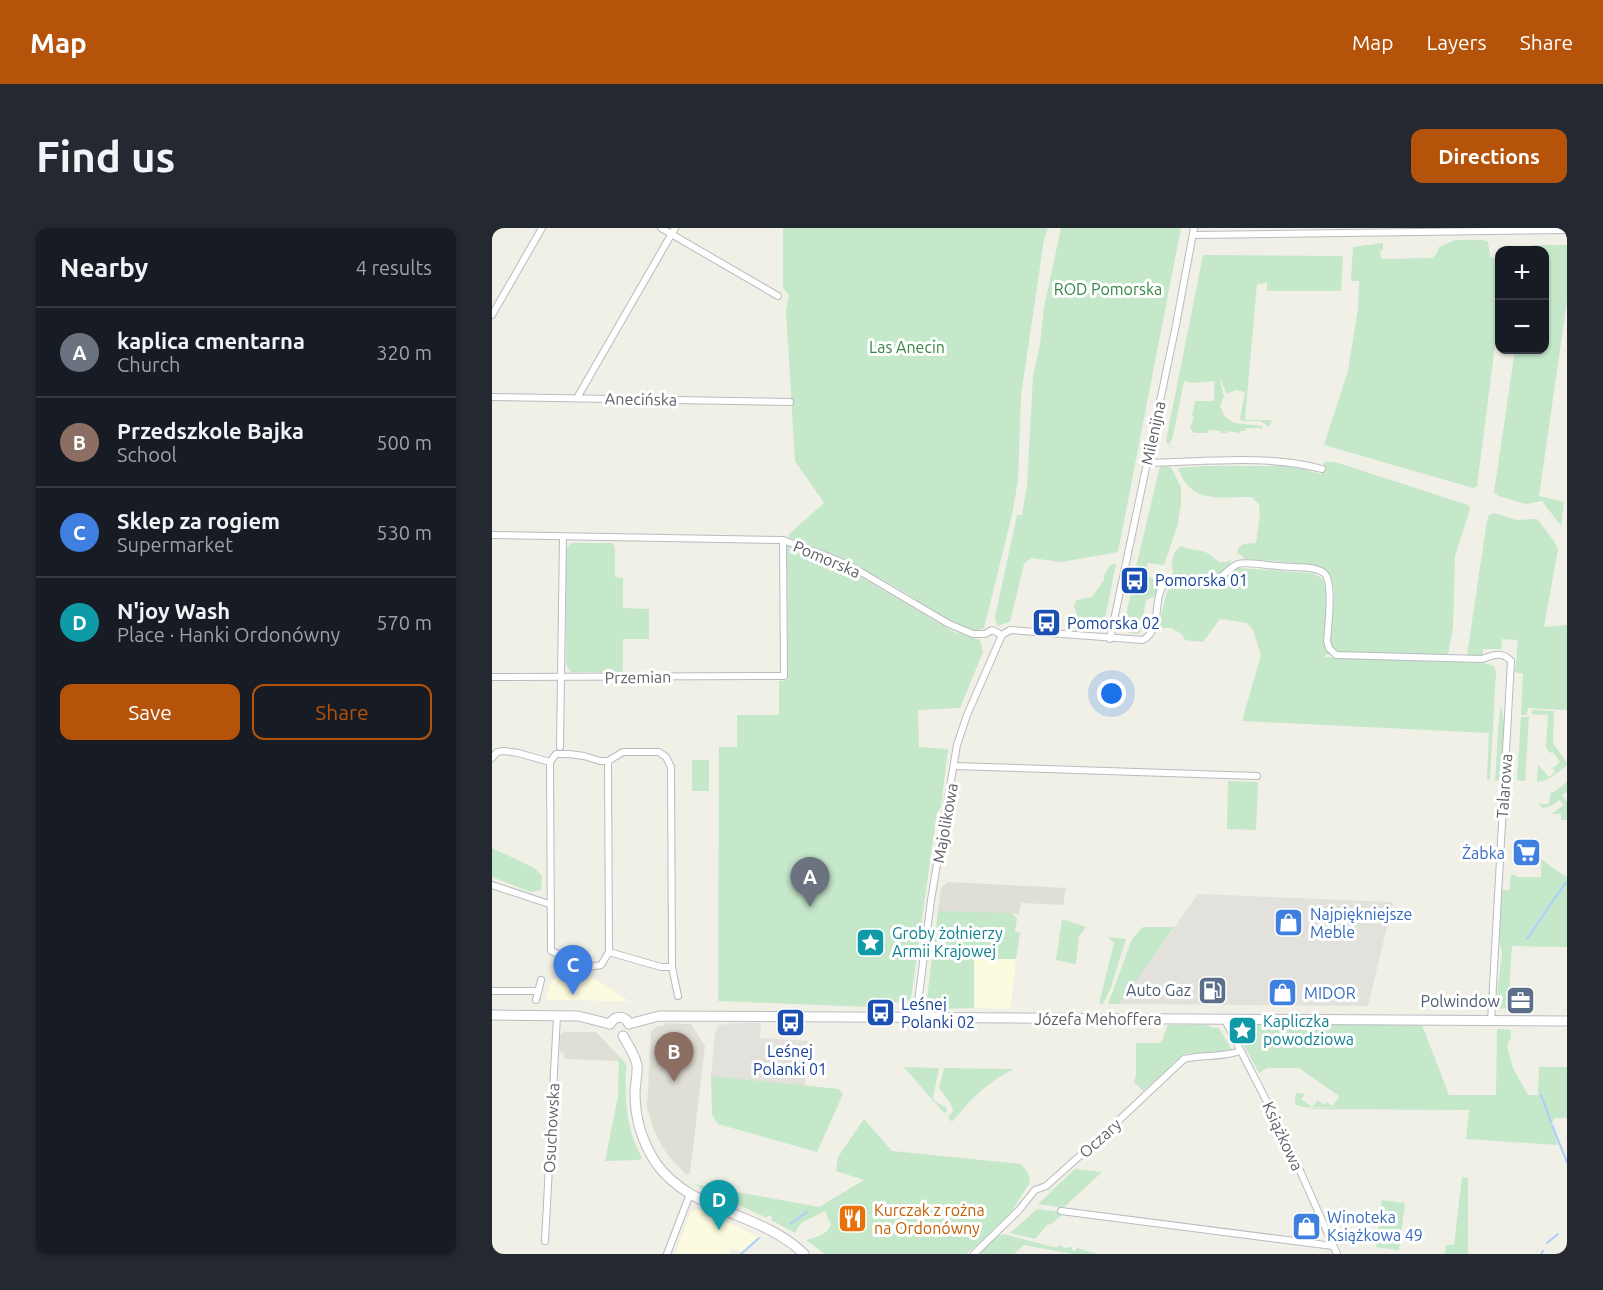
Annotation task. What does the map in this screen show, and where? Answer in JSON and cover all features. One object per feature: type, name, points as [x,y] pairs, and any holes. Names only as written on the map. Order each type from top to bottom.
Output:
[{"type":"street","points":[[492,315],[542,228]]},
{"type":"street","points":[[661,228],[673,231],[778,296]]},
{"type":"street","points":[[1193,231],[1567,230]]},
{"type":"street","points":[[577,398],[673,231]]},
{"type":"street","name":"Milenijna","points":[[1110,639],[1176,325],[1193,231]]},
{"type":"street","name":"Anecińska","points":[[492,397],[790,402]]},
{"type":"street","points":[[1147,463],[1275,461],[1322,469]]},
{"type":"street","name":"Pomorska","points":[[492,535],[783,540],[825,555],[861,572],[949,624],[972,634],[985,634],[992,630],[1002,635],[1010,630],[1143,640],[1153,628],[1162,588],[1166,582],[1175,578],[1214,581],[1240,563],[1312,569],[1324,573],[1329,580],[1327,641],[1329,648],[1336,655],[1482,659],[1492,654],[1502,655],[1509,659]]},
{"type":"street","points":[[560,747],[563,537]]},
{"type":"street","name":"Przemian","points":[[492,677],[784,676],[783,540]]},
{"type":"street","name":"Majolikowa","points":[[916,1018],[931,900],[957,745],[967,715],[1002,635]]},
{"type":"street","name":"Talarowa","points":[[1491,1022],[1512,667],[1509,659]]},
{"type":"street","points":[[492,758],[497,752],[504,751],[549,762]]},
{"type":"street","points":[[608,761],[609,952],[601,965],[589,967],[551,951],[549,762],[560,753],[608,761],[623,752],[659,752],[666,757],[671,767],[672,967],[678,996]]},
{"type":"street","points":[[954,766],[1257,777]]},
{"type":"street","points":[[492,885],[549,904]]},
{"type":"street","points":[[609,952],[672,967]]},
{"type":"street","points":[[536,1000],[541,980]]},
{"type":"street","points":[[492,991],[537,991]]},
{"type":"street","points":[[492,1015],[578,1016],[610,1024]]},
{"type":"street","name":"Osuchowska","points":[[545,1241],[557,1016]]},
{"type":"street","name":"Józefa Mehoffera","points":[[630,1024],[659,1016],[1567,1021]]},
{"type":"street","points":[[620,1017],[630,1024],[627,1033],[623,1036],[615,1035],[610,1024],[620,1017]]},
{"type":"street","name":"Książkowa","points":[[1225,1020],[1285,1137],[1337,1254]]},
{"type":"street","points":[[623,1036],[637,1065],[635,1094],[637,1120],[645,1143],[664,1172],[690,1194],[773,1233],[804,1254]]},
{"type":"street","name":"Oczary","points":[[974,1254],[1035,1190],[1046,1186],[1184,1059],[1222,1056],[1240,1051]]},
{"type":"street","points":[[668,1254],[690,1194]]},
{"type":"street","points":[[1060,1211],[1333,1246]]},
{"type":"shaded area","points":[[948,882],[1066,888],[1063,905],[1021,903],[1019,914],[938,911],[941,888]]},
{"type":"shaded area","points":[[1198,894],[1393,902],[1368,1006],[1120,1004]]},
{"type":"shaded area","points":[[974,959],[1016,959],[1010,1009],[974,1008]]},
{"type":"shaded area","points":[[563,973],[586,973],[629,1001],[546,1000],[551,982]]},
{"type":"shaded area","points":[[665,1023],[691,1024],[705,1046],[690,1173],[686,1175],[663,1148],[654,1131],[647,1108],[651,1032],[657,1026],[663,1026]]},
{"type":"shaded area","points":[[761,1023],[760,1038],[809,1041],[805,1086],[711,1076],[715,1034],[719,1025]]},
{"type":"shaded area","points":[[564,1032],[596,1032],[619,1056],[619,1061],[564,1059],[564,1053],[560,1052],[560,1035]]},
{"type":"shaded area","points":[[698,1209],[759,1238],[742,1252],[730,1248],[730,1254],[675,1254],[691,1212]]},
{"type":"green space","name":"Las Anecin","points":[[783,228],[1048,228],[1044,239],[1021,396],[1018,480],[1012,515],[984,628],[977,631],[955,623],[896,587],[834,555],[796,542],[788,535],[824,503],[795,461],[786,311],[789,295],[783,288]]},
{"type":"green space","name":"ROD Pomorska","points":[[1061,228],[1181,228],[1118,552],[1061,562],[1031,558],[1024,564],[1010,622],[997,626],[995,617],[1017,515],[1022,515],[1027,485],[1033,376],[1040,345],[1044,308]]},
{"type":"green space","points":[[1455,240],[1483,240],[1488,242],[1490,256],[1495,259],[1495,345],[1477,486],[1473,488],[1324,445],[1348,371],[1358,309],[1359,281],[1351,281],[1353,247],[1383,243],[1383,250],[1380,251],[1381,259],[1432,258],[1439,247]]},
{"type":"green space","points":[[1567,245],[1567,301],[1539,496],[1564,502],[1561,526],[1542,501],[1526,504],[1498,496],[1494,492],[1514,354],[1549,354],[1549,246],[1531,246]]},
{"type":"green space","points":[[1203,255],[1343,256],[1341,291],[1267,291],[1267,283],[1257,284],[1245,420],[1272,420],[1269,427],[1260,421],[1243,421],[1240,419],[1245,392],[1236,390],[1227,394],[1219,376],[1224,396],[1220,406],[1224,416],[1234,423],[1262,426],[1262,430],[1246,428],[1240,433],[1208,430],[1208,433],[1194,433],[1190,428],[1194,417],[1192,416],[1195,401],[1214,401],[1214,381],[1193,383],[1184,381],[1173,436],[1169,444],[1166,441]]},
{"type":"green space","points":[[1324,462],[1335,462],[1468,505],[1470,509],[1455,556],[1453,627],[1448,655],[1338,653],[1330,646],[1334,596],[1332,580],[1328,574],[1307,566],[1245,559],[1237,552],[1244,544],[1256,543],[1259,504],[1252,497],[1219,497],[1199,494],[1184,480],[1178,468],[1291,466],[1321,474]]},
{"type":"green space","points":[[1160,466],[1171,467],[1181,487],[1181,505],[1177,527],[1164,565],[1148,563],[1144,574],[1160,582],[1157,595],[1146,600],[1143,617],[1149,619],[1139,634],[1130,633],[1124,628],[1124,624]]},
{"type":"green space","points":[[1494,513],[1516,520],[1537,519],[1558,549],[1544,627],[1567,625],[1567,710],[1528,708],[1527,715],[1521,715],[1523,674],[1515,672],[1518,640],[1502,639],[1501,649],[1483,649],[1483,656],[1467,655],[1487,521],[1489,515]]},
{"type":"green space","points":[[571,543],[613,543],[615,577],[623,578],[623,608],[649,609],[649,639],[623,639],[623,672],[571,672],[566,664],[566,549]]},
{"type":"green space","points":[[787,545],[827,559],[954,632],[980,640],[983,652],[960,708],[918,710],[919,747],[948,749],[910,1005],[872,997],[871,1007],[718,1001],[719,747],[737,747],[737,715],[779,715],[779,681],[788,680]]},
{"type":"green space","points":[[1181,546],[1205,552],[1219,562],[1231,560],[1229,568],[1216,576],[1174,575],[1173,559]]},
{"type":"green space","points":[[1116,564],[1105,618],[1096,625],[1074,621],[1078,619],[1074,606],[1076,600],[1092,597],[1104,580],[1104,575],[1110,565]]},
{"type":"green space","points":[[1238,568],[1312,573],[1322,579],[1327,589],[1324,643],[1333,655],[1325,655],[1325,657],[1484,663],[1494,666],[1496,672],[1490,780],[1487,779],[1489,733],[1242,721],[1261,655],[1253,630],[1247,623],[1220,619],[1203,642],[1185,640],[1182,634],[1171,628],[1158,628],[1167,591],[1176,583],[1209,584],[1222,580]]},
{"type":"green space","points":[[1501,705],[1504,723],[1501,776],[1495,781],[1499,717]]},
{"type":"green space","points":[[1532,710],[1554,711],[1553,743],[1567,763],[1553,776],[1537,782],[1538,765],[1549,777],[1555,772],[1553,768],[1560,762],[1546,747],[1548,715],[1532,714]]},
{"type":"green space","points":[[1521,717],[1529,717],[1525,781],[1517,780]]},
{"type":"green space","points":[[692,760],[709,760],[709,791],[692,791]]},
{"type":"green space","points":[[1228,781],[1258,782],[1256,830],[1227,829]]},
{"type":"green space","points":[[1567,782],[1567,792],[1562,795],[1567,802],[1567,820],[1561,820],[1561,814],[1551,814],[1564,805],[1560,800],[1549,807],[1542,808],[1539,804],[1549,804],[1550,793]]},
{"type":"green space","points":[[492,848],[534,868],[542,876],[541,890],[531,892],[492,877]]},
{"type":"green space","points":[[1541,859],[1567,876],[1567,947],[1512,946],[1508,1008],[1495,1009],[1502,954],[1499,937],[1502,890],[1509,890],[1511,875],[1541,877]]},
{"type":"green space","points":[[938,911],[1011,913],[1017,918],[1015,932],[1020,933],[1016,959],[974,959],[974,1008],[937,1009],[927,998]]},
{"type":"green space","points":[[1062,919],[1086,927],[1079,936],[1076,964],[1056,960]]},
{"type":"green space","points":[[1143,927],[1174,927],[1120,1004],[1108,1004],[1132,939]]},
{"type":"green space","points":[[1108,937],[1126,939],[1111,987],[1103,1004],[1099,1004],[1114,943]]},
{"type":"green space","points":[[1251,1024],[1422,1025],[1449,1095],[1496,1095],[1497,1029],[1511,1030],[1511,1038],[1507,1046],[1513,1068],[1528,1095],[1538,1095],[1539,1067],[1567,1067],[1567,1118],[1555,1118],[1551,1124],[1558,1145],[1466,1139],[1469,1110],[1303,1109],[1342,1107],[1312,1107],[1318,1100],[1324,1105],[1326,1102],[1333,1106],[1339,1096],[1299,1068],[1267,1068],[1259,1073],[1237,1033],[1243,1029],[1237,1031],[1236,1029],[1242,1025]]},
{"type":"green space","points":[[1168,1025],[1209,1025],[1209,1027],[1219,1028],[1232,1050],[1184,1054],[1143,1091],[1134,1082],[1136,1043],[1161,1043]]},
{"type":"green space","points":[[619,1056],[626,1064],[627,1112],[632,1135],[642,1158],[640,1160],[605,1161],[618,1096]]},
{"type":"green space","points":[[904,1067],[939,1068],[933,1098],[947,1108],[946,1112],[944,1113]]},
{"type":"green space","points":[[944,1068],[1014,1069],[980,1092],[952,1122],[948,1117],[953,1111],[951,1104],[939,1088]]},
{"type":"green space","points":[[711,1076],[839,1089],[843,1094],[817,1152],[718,1124],[712,1115]]},
{"type":"green space","points":[[1296,1093],[1305,1094],[1301,1099],[1312,1107],[1295,1104]]},
{"type":"green space","points":[[864,1119],[892,1151],[1021,1164],[1028,1173],[1030,1182],[1011,1213],[987,1238],[966,1254],[825,1254],[806,1240],[820,1236],[829,1229],[831,1225],[825,1211],[801,1223],[795,1233],[771,1220],[772,1217],[768,1215],[767,1218],[693,1184],[819,1207],[864,1180],[836,1171],[838,1157]]},
{"type":"green space","points":[[1075,1169],[1102,1172],[1063,1208],[1038,1204]]},
{"type":"green space","points":[[1462,1177],[1468,1178],[1468,1254],[1445,1254],[1446,1245],[1454,1245]]},
{"type":"green space","points":[[1382,1200],[1405,1203],[1399,1250],[1376,1247]]},
{"type":"green space","points":[[1037,1209],[1060,1212],[1061,1216],[1050,1225],[1048,1224],[1035,1239],[1010,1233]]},
{"type":"green space","points":[[1004,1234],[1053,1247],[1059,1245],[1063,1248],[1072,1247],[1075,1251],[1077,1248],[1097,1254],[1073,1254],[1024,1245],[1014,1254],[979,1254],[997,1236]]},
{"type":"waterway","points":[[1527,939],[1566,882]]},
{"type":"waterway","points":[[1541,1095],[1551,1122]]},
{"type":"waterway","points":[[1552,1125],[1567,1162]]},
{"type":"waterway","points":[[790,1224],[807,1212]]},
{"type":"waterway","points":[[1547,1243],[1558,1234]]},
{"type":"waterway","points":[[741,1254],[759,1238]]},
{"type":"place","name":"Pomorska 01","points":[[1134,580]]},
{"type":"place","name":"Pomorska 02","points":[[1046,623]]},
{"type":"place","name":"Żabka","points":[[1526,853]]},
{"type":"place","name":"kaplica cmentarna","points":[[810,907]]},
{"type":"place","name":"Najpiękniejsze Meble","points":[[1289,923]]},
{"type":"place","name":"Groby żołnierzy Armii Krajowej","points":[[871,942]]},
{"type":"place","name":"Auto Gaz","points":[[1212,990]]},
{"type":"place","name":"MIDOR","points":[[1283,993]]},
{"type":"place","name":"Sklep za rogiem","points":[[573,995]]},
{"type":"place","name":"Polwindow","points":[[1521,1001]]},
{"type":"place","name":"Leśnej Polanki 02","points":[[880,1013]]},
{"type":"place","name":"Leśnej Polanki 01","points":[[790,1023]]},
{"type":"place","name":"Kapliczka powodziowa","points":[[1242,1030]]},
{"type":"place","name":"Przedszkole Bajka","points":[[674,1082]]},
{"type":"place","name":"Kurczak z rożna na Ordonówny","points":[[853,1219]]},
{"type":"place","name":"Winoteka Książkowa 49","points":[[1306,1226]]},
{"type":"place","name":"N'joy Wash","points":[[719,1230]]}]
